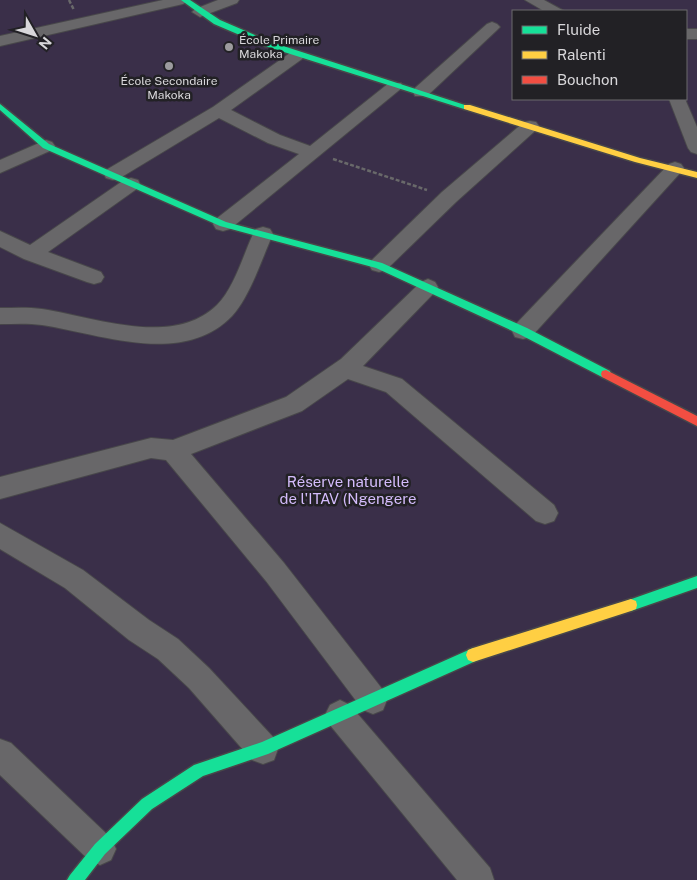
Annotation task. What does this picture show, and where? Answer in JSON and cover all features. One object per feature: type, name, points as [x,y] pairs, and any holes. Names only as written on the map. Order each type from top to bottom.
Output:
[{"type":"street","points":[[0,41],[184,0],[200,12],[238,33],[296,56],[322,62],[396,87],[421,92],[638,160],[697,175]]},
{"type":"street","points":[[200,12],[232,0]]},
{"type":"street","points":[[532,0],[554,10]]},
{"type":"street","points":[[421,92],[492,26]]},
{"type":"street","points":[[113,174],[219,111],[296,56]]},
{"type":"street","points":[[223,224],[396,87]]},
{"type":"street","points":[[676,100],[697,148]]},
{"type":"street","points":[[0,106],[46,146],[223,224],[379,264],[523,331],[697,421]]},
{"type":"street","points":[[219,111],[274,139],[312,153]]},
{"type":"street","points":[[379,264],[530,126]]},
{"type":"street","points":[[0,167],[46,146]]},
{"type":"street","points":[[523,331],[675,168]]},
{"type":"street","points":[[31,254],[131,184]]},
{"type":"street","points":[[0,316],[40,317],[124,333],[162,335],[194,331],[207,326],[227,308],[263,234]]},
{"type":"street","points":[[0,238],[31,254],[94,277]]},
{"type":"street","points":[[0,488],[151,448],[173,450],[294,404],[312,394],[345,369],[428,287]]},
{"type":"street","points":[[345,369],[394,385],[545,513]]},
{"type":"street","points":[[173,450],[275,572],[373,700]]},
{"type":"street","points":[[0,535],[74,579],[138,630],[168,649],[199,678],[263,749]]},
{"type":"street","points":[[75,880],[100,848],[147,804],[199,770],[263,749],[486,649],[644,601],[697,582]]},
{"type":"street","points":[[340,715],[478,880]]},
{"type":"street","points":[[0,754],[100,848]]},
{"type":"path","points":[[312,153],[449,198]]},
{"type":"green space","name":"Réserve naturelle de l'ITAV (Ngengere","points":[[0,0],[697,0],[697,880],[0,880]]},
{"type":"traffic: fast","points":[[185,0],[217,22],[268,44],[467,107]]},
{"type":"traffic: fast","points":[[0,106],[46,146],[223,224],[379,265],[523,331],[606,374]]},
{"type":"traffic: fast","points":[[631,605],[697,582]]},
{"type":"traffic: fast","points":[[75,880],[100,849],[147,804],[199,770],[263,749],[473,655]]},
{"type":"traffic: slow","points":[[467,107],[638,160],[697,175]]},
{"type":"traffic: slow","points":[[473,655],[631,605]]},
{"type":"traffic: jam","points":[[606,374],[697,421]]},
{"type":"place","name":"École Primaire Makoka","points":[[229,47]]},
{"type":"place","name":"École Secondaire Makoka","points":[[169,66]]}]
